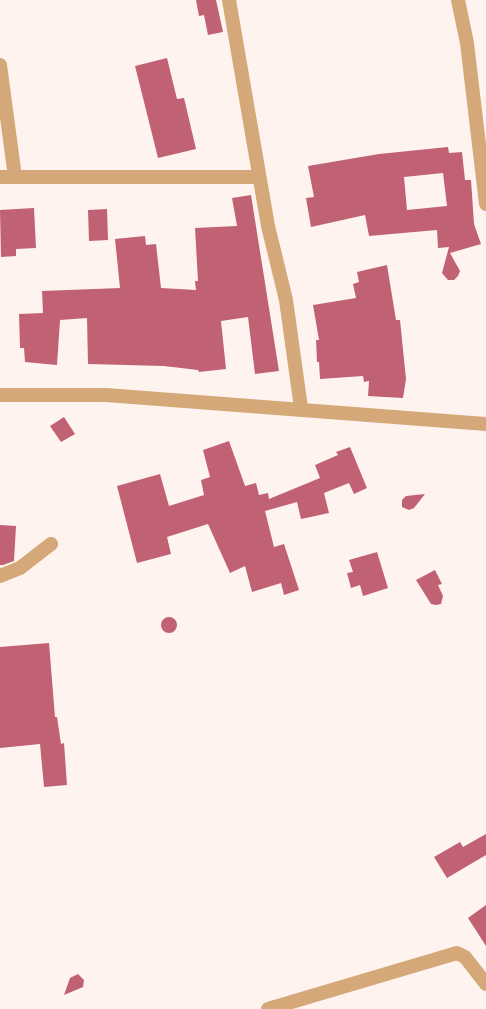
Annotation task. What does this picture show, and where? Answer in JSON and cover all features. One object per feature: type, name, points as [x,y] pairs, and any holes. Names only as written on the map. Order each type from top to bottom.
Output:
[{"type":"street","points":[[229,0],[259,177],[286,300],[301,408]]},
{"type":"street","points":[[458,0],[467,43],[486,204]]},
{"type":"street","points":[[0,65],[15,177]]},
{"type":"street","points":[[0,177],[259,177]]},
{"type":"street","points":[[0,395],[106,395],[301,408],[486,424]]},
{"type":"street","points":[[0,576],[20,568],[51,544]]},
{"type":"street","points":[[268,1009],[457,953],[465,957],[486,984]]},
{"type":"building","points":[[196,0],[216,0],[223,32],[208,35],[204,15],[199,16]]},
{"type":"building","points":[[167,58],[177,99],[184,98],[196,149],[158,158],[135,66]]},
{"type":"building","points":[[448,147],[449,153],[462,152],[465,180],[471,180],[474,224],[481,244],[450,253],[460,271],[454,280],[448,280],[442,273],[449,247],[438,248],[437,230],[369,236],[365,215],[311,227],[306,198],[314,197],[308,166],[379,154]],"holes":[[[443,173],[447,206],[407,210],[404,177]]]},
{"type":"building","points":[[251,195],[279,371],[255,374],[248,317],[221,321],[226,369],[199,372],[198,370],[164,366],[88,364],[87,318],[60,320],[57,365],[25,362],[24,348],[20,348],[19,314],[43,313],[42,291],[120,288],[115,239],[145,236],[146,245],[156,244],[161,288],[196,290],[195,281],[198,281],[195,228],[237,226],[232,198]]},
{"type":"building","points":[[34,208],[36,248],[16,249],[16,256],[1,257],[0,210]]},
{"type":"building","points":[[107,209],[108,240],[89,241],[88,210]]},
{"type":"building","points":[[387,265],[396,320],[400,320],[406,379],[403,398],[368,396],[369,381],[364,382],[363,376],[320,379],[319,362],[317,362],[316,340],[319,340],[313,305],[356,298],[353,284],[359,282],[357,272]]},
{"type":"building","points":[[64,417],[75,434],[61,442],[50,426]]},
{"type":"building","points":[[229,441],[245,486],[256,483],[259,495],[268,493],[269,499],[320,478],[315,465],[338,455],[336,452],[350,447],[367,488],[354,494],[349,483],[324,493],[329,513],[301,519],[297,502],[265,511],[274,547],[284,544],[299,590],[284,595],[281,583],[252,592],[245,566],[230,573],[208,524],[167,537],[171,554],[137,563],[117,486],[160,474],[169,506],[204,495],[201,480],[210,477],[203,450]]},
{"type":"building","points":[[425,494],[414,508],[409,510],[402,507],[402,500],[406,496]]},
{"type":"building","points":[[0,525],[16,526],[14,561],[3,565],[0,565]]},
{"type":"building","points":[[377,552],[388,588],[363,596],[360,585],[351,588],[347,573],[353,572],[349,560]]},
{"type":"building","points":[[435,570],[442,584],[438,585],[443,596],[441,604],[436,605],[431,604],[416,580]]},
{"type":"building","points":[[169,617],[175,619],[177,625],[175,631],[169,633],[163,631],[161,625],[163,619]]},
{"type":"building","points":[[49,643],[55,717],[57,717],[61,744],[64,743],[67,785],[44,787],[40,744],[0,748],[0,647]]},
{"type":"building","points":[[486,834],[486,855],[447,878],[434,857],[460,842],[463,847]]},
{"type":"building","points":[[486,905],[486,946],[468,918]]},
{"type":"building","points":[[78,974],[84,980],[83,987],[64,995],[70,978]]}]
